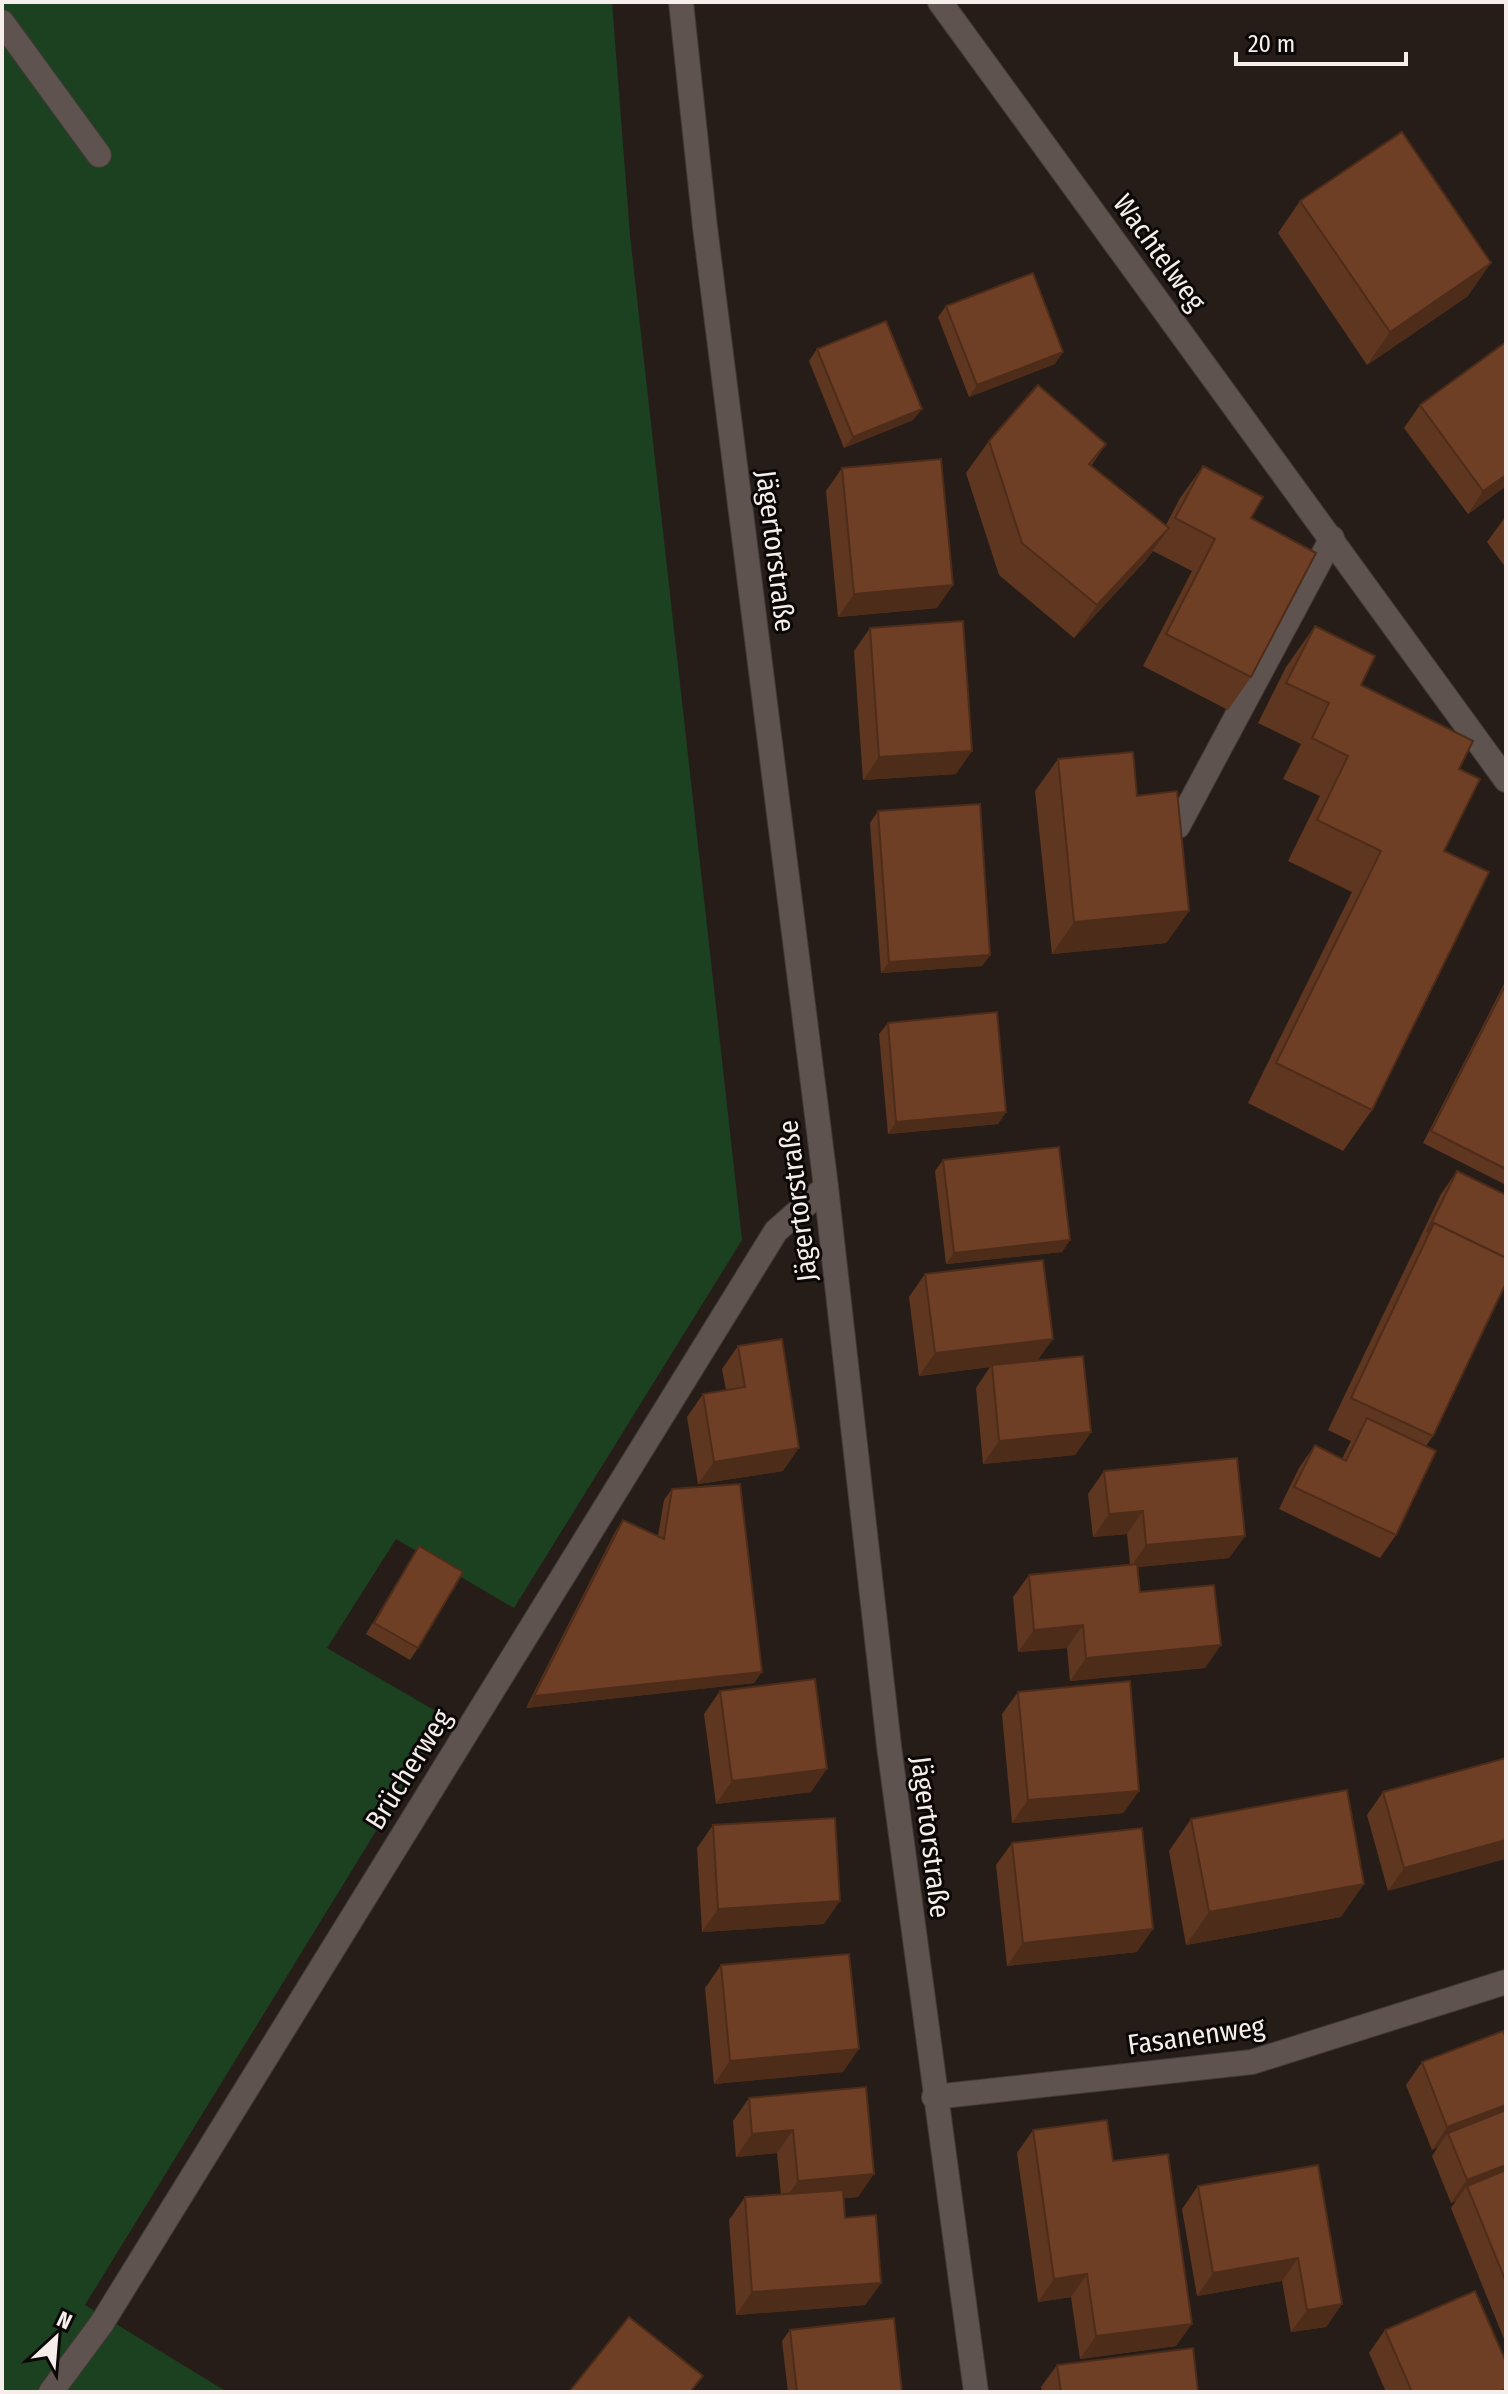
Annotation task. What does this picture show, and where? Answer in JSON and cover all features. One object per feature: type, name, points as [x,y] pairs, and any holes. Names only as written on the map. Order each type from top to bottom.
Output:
[{"type":"street","name":"Jägertorstraße","points":[[681,2],[705,227],[826,1187],[889,1746],[976,2392]]},
{"type":"street","name":"Wachtelweg","points":[[940,2],[1506,780]]},
{"type":"street","points":[[2,22],[99,155]]},
{"type":"street","points":[[1178,826],[1332,538]]},
{"type":"street","name":"Brücherweg","points":[[51,2392],[111,2309],[776,1231],[826,1187]]},
{"type":"street","name":"Fasanenweg","points":[[934,2097],[1252,2062],[1506,1982]]},
{"type":"green space","points":[[2,2],[612,2],[630,235],[742,1240],[514,1608],[396,1539],[327,1648],[446,1717],[85,2305],[227,2392],[2,2392]]},
{"type":"building","points":[[1402,132],[1491,263],[1390,332],[1300,201]]},
{"type":"building","points":[[1033,273],[1063,352],[977,385],[946,306]]},
{"type":"building","points":[[886,321],[922,409],[853,437],[817,349]]},
{"type":"building","points":[[1506,342],[1506,475],[1483,491],[1420,405]]},
{"type":"building","points":[[1038,385],[1106,444],[1089,464],[1169,528],[1097,605],[1022,543],[989,441]]},
{"type":"building","points":[[941,459],[953,585],[854,594],[842,468]]},
{"type":"building","points":[[1203,466],[1263,497],[1251,518],[1316,553],[1251,677],[1166,634],[1215,539],[1175,518]]},
{"type":"building","points":[[963,621],[972,751],[879,757],[870,628]]},
{"type":"building","points":[[1315,626],[1375,656],[1361,685],[1473,741],[1459,769],[1480,779],[1444,851],[1489,872],[1372,1110],[1276,1063],[1381,851],[1317,820],[1348,756],[1312,738],[1329,703],[1286,683]]},
{"type":"building","points":[[1133,752],[1137,796],[1177,791],[1189,911],[1074,922],[1058,759]]},
{"type":"building","points":[[980,804],[990,955],[889,962],[878,811]]},
{"type":"building","points":[[1506,984],[1506,1169],[1431,1131]]},
{"type":"building","points":[[997,1012],[1006,1112],[896,1122],[888,1023]]},
{"type":"building","points":[[1059,1147],[1070,1240],[954,1253],[943,1160]]},
{"type":"building","points":[[1457,1171],[1506,1195],[1506,1258],[1434,1223],[1427,1232]]},
{"type":"building","points":[[1434,1223],[1506,1258],[1506,1283],[1433,1436],[1351,1398]]},
{"type":"building","points":[[1043,1260],[1053,1339],[935,1353],[925,1274]]},
{"type":"building","points":[[782,1339],[799,1448],[714,1462],[703,1394],[745,1387],[738,1346]]},
{"type":"building","points":[[1083,1356],[1091,1432],[999,1441],[992,1365]]},
{"type":"building","points":[[1367,1418],[1436,1451],[1396,1535],[1294,1487],[1315,1445],[1346,1461]]},
{"type":"building","points":[[1237,1458],[1245,1536],[1146,1545],[1143,1511],[1109,1514],[1104,1471]]},
{"type":"building","points":[[740,1484],[762,1672],[534,1696],[623,1520],[664,1539],[672,1489]]},
{"type":"building","points":[[419,1546],[463,1572],[418,1648],[374,1623]]},
{"type":"building","points":[[1137,1564],[1140,1592],[1214,1585],[1221,1645],[1086,1658],[1083,1625],[1034,1630],[1029,1575]]},
{"type":"building","points":[[815,1679],[827,1769],[732,1781],[720,1691]]},
{"type":"building","points":[[1130,1681],[1139,1791],[1028,1800],[1018,1692]]},
{"type":"building","points":[[1506,1758],[1506,1840],[1404,1868],[1383,1792]]},
{"type":"building","points":[[1347,1790],[1364,1884],[1209,1912],[1191,1819]]},
{"type":"building","points":[[835,1818],[840,1901],[718,1909],[713,1825]]},
{"type":"building","points":[[1142,1828],[1153,1929],[1023,1943],[1012,1843]]},
{"type":"building","points":[[849,1954],[859,2049],[730,2061],[721,1965]]},
{"type":"building","points":[[1503,2031],[1506,2038],[1506,2105],[1447,2127],[1422,2062]]},
{"type":"building","points":[[866,2087],[874,2174],[798,2181],[793,2130],[752,2134],[749,2098]]},
{"type":"building","points":[[1506,2110],[1506,2165],[1467,2180],[1448,2133]]},
{"type":"building","points":[[1107,2120],[1113,2161],[1168,2154],[1192,2324],[1096,2336],[1087,2274],[1054,2279],[1033,2130]]},
{"type":"building","points":[[1318,2165],[1342,2304],[1307,2310],[1298,2258],[1213,2273],[1198,2186]]},
{"type":"building","points":[[1506,2170],[1506,2282],[1467,2186]]},
{"type":"building","points":[[843,2190],[845,2218],[876,2215],[881,2283],[752,2292],[745,2197]]},
{"type":"building","points":[[1475,2291],[1506,2362],[1506,2389],[1498,2392],[1412,2392],[1385,2330]]},
{"type":"building","points":[[629,2317],[703,2376],[690,2392],[569,2392]]},
{"type":"building","points":[[894,2318],[902,2392],[797,2392],[790,2330]]},
{"type":"building","points":[[1193,2348],[1198,2392],[1061,2392],[1057,2365]]}]
